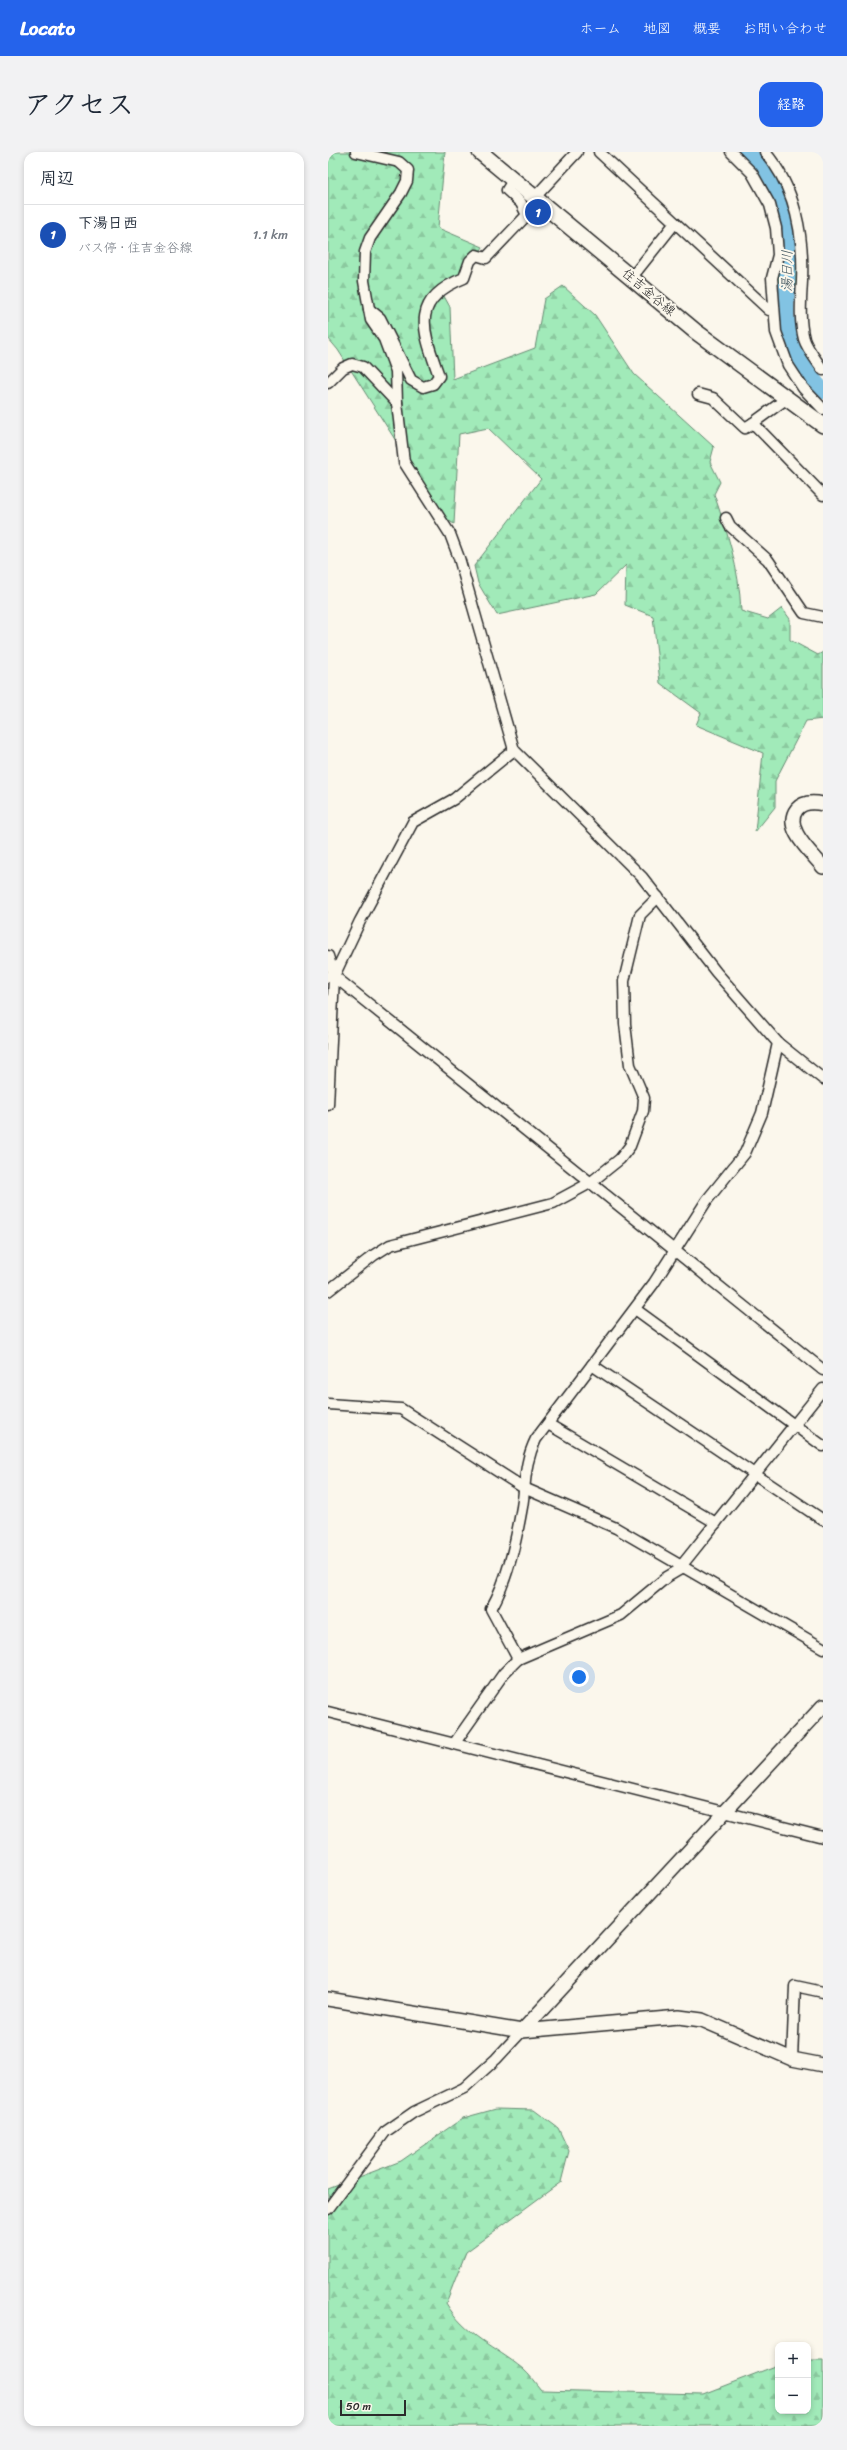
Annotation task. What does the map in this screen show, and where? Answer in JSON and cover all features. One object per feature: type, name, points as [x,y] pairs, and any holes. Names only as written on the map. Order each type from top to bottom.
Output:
[{"type":"main road","name":"住吉金谷線","points":[[480,152],[695,331],[823,425]]},
{"type":"street","points":[[356,152],[399,162],[408,170],[407,181],[401,193],[370,238],[365,252],[364,281],[371,320],[384,339],[396,372],[397,403],[404,462],[450,534],[462,566],[514,750],[642,877],[716,972],[778,1043],[823,1079]]},
{"type":"street","points":[[535,197],[577,152]]},
{"type":"street","points":[[599,152],[769,310]]},
{"type":"street","points":[[731,152],[752,173],[770,205],[776,228],[778,255],[772,278],[776,332],[788,365],[803,388],[823,409]]},
{"type":"street","points":[[765,152],[785,182],[795,211],[800,231],[802,280],[800,309],[804,339],[823,370]]},
{"type":"street","points":[[369,309],[380,318],[411,380],[423,387],[432,384],[439,376],[428,344],[424,325],[425,313],[430,302],[440,289],[464,278],[470,260],[476,255],[486,258],[527,216],[521,203],[507,190],[514,179]]},
{"type":"street","points":[[632,277],[675,223]]},
{"type":"street","points":[[328,382],[343,368],[352,364],[362,367],[397,403]]},
{"type":"street","points":[[698,394],[713,398],[745,428],[786,399]]},
{"type":"street","points":[[753,423],[823,494]]},
{"type":"street","points":[[726,518],[730,526],[768,560],[804,613],[823,617]]},
{"type":"street","points":[[331,977],[413,822],[454,799],[514,750]]},
{"type":"street","points":[[823,804],[814,802],[800,806],[794,813],[792,821],[796,833],[823,867]]},
{"type":"street","points":[[328,1292],[374,1255],[390,1245],[553,1203],[590,1183],[620,1159],[630,1146],[643,1111],[644,1098],[630,1065],[625,1024],[624,981],[640,915],[658,897]]},
{"type":"street","points":[[328,956],[331,977],[328,1105]]},
{"type":"street","points":[[331,977],[823,1370]]},
{"type":"street","points":[[518,1660],[491,1609],[502,1590],[524,1488],[527,1458],[536,1439],[635,1309],[707,1200],[745,1153],[762,1113],[778,1043]]},
{"type":"street","points":[[635,1309],[823,1446]]},
{"type":"street","points":[[592,1365],[823,1520]]},
{"type":"street","points":[[454,1744],[504,1673],[518,1660],[621,1615],[667,1577],[683,1566],[823,1389]]},
{"type":"street","points":[[328,1404],[401,1409],[524,1488],[616,1528],[823,1648]]},
{"type":"street","points":[[548,1424],[716,1523]]},
{"type":"street","points":[[328,2209],[385,2132],[414,2112],[464,2088],[496,2059],[823,1706]]},
{"type":"street","points":[[328,1712],[823,1837]]},
{"type":"street","points":[[792,2059],[796,1986],[823,1992]]},
{"type":"street","points":[[328,1999],[522,2031],[679,2017],[702,2020],[792,2059],[823,2065]]},
{"type":"green space","points":[[328,152],[445,152],[438,228],[483,247],[466,273],[440,289],[450,307],[453,379],[535,348],[544,299],[563,286],[595,315],[634,374],[714,447],[710,462],[720,482],[714,494],[728,537],[735,565],[741,611],[768,619],[782,608],[790,619],[790,640],[818,655],[823,652],[823,719],[806,721],[775,781],[775,807],[755,832],[763,753],[696,725],[701,713],[660,683],[653,616],[625,605],[626,565],[596,594],[497,615],[478,583],[474,566],[541,479],[488,428],[459,434],[454,524],[445,518],[338,350],[328,338]]},
{"type":"green space","points":[[742,152],[756,152],[780,185],[793,227],[799,280],[789,306],[797,339],[823,384],[823,398],[803,374],[786,342],[779,315],[775,279],[782,253],[778,207],[748,158]]},
{"type":"green space","points":[[496,2109],[534,2110],[558,2128],[569,2151],[561,2182],[466,2252],[446,2303],[462,2324],[471,2332],[523,2369],[541,2390],[703,2394],[775,2366],[775,2414],[811,2414],[811,2360],[823,2360],[823,2426],[328,2426],[328,2189],[401,2161],[463,2118]]},
{"type":"waterway","name":"湯日川","points":[[747,152],[761,167],[779,198],[787,230],[788,266],[786,316],[788,331],[795,352],[810,376],[823,391]]},
{"type":"place","name":"下湯日西","points":[[538,212]]}]
